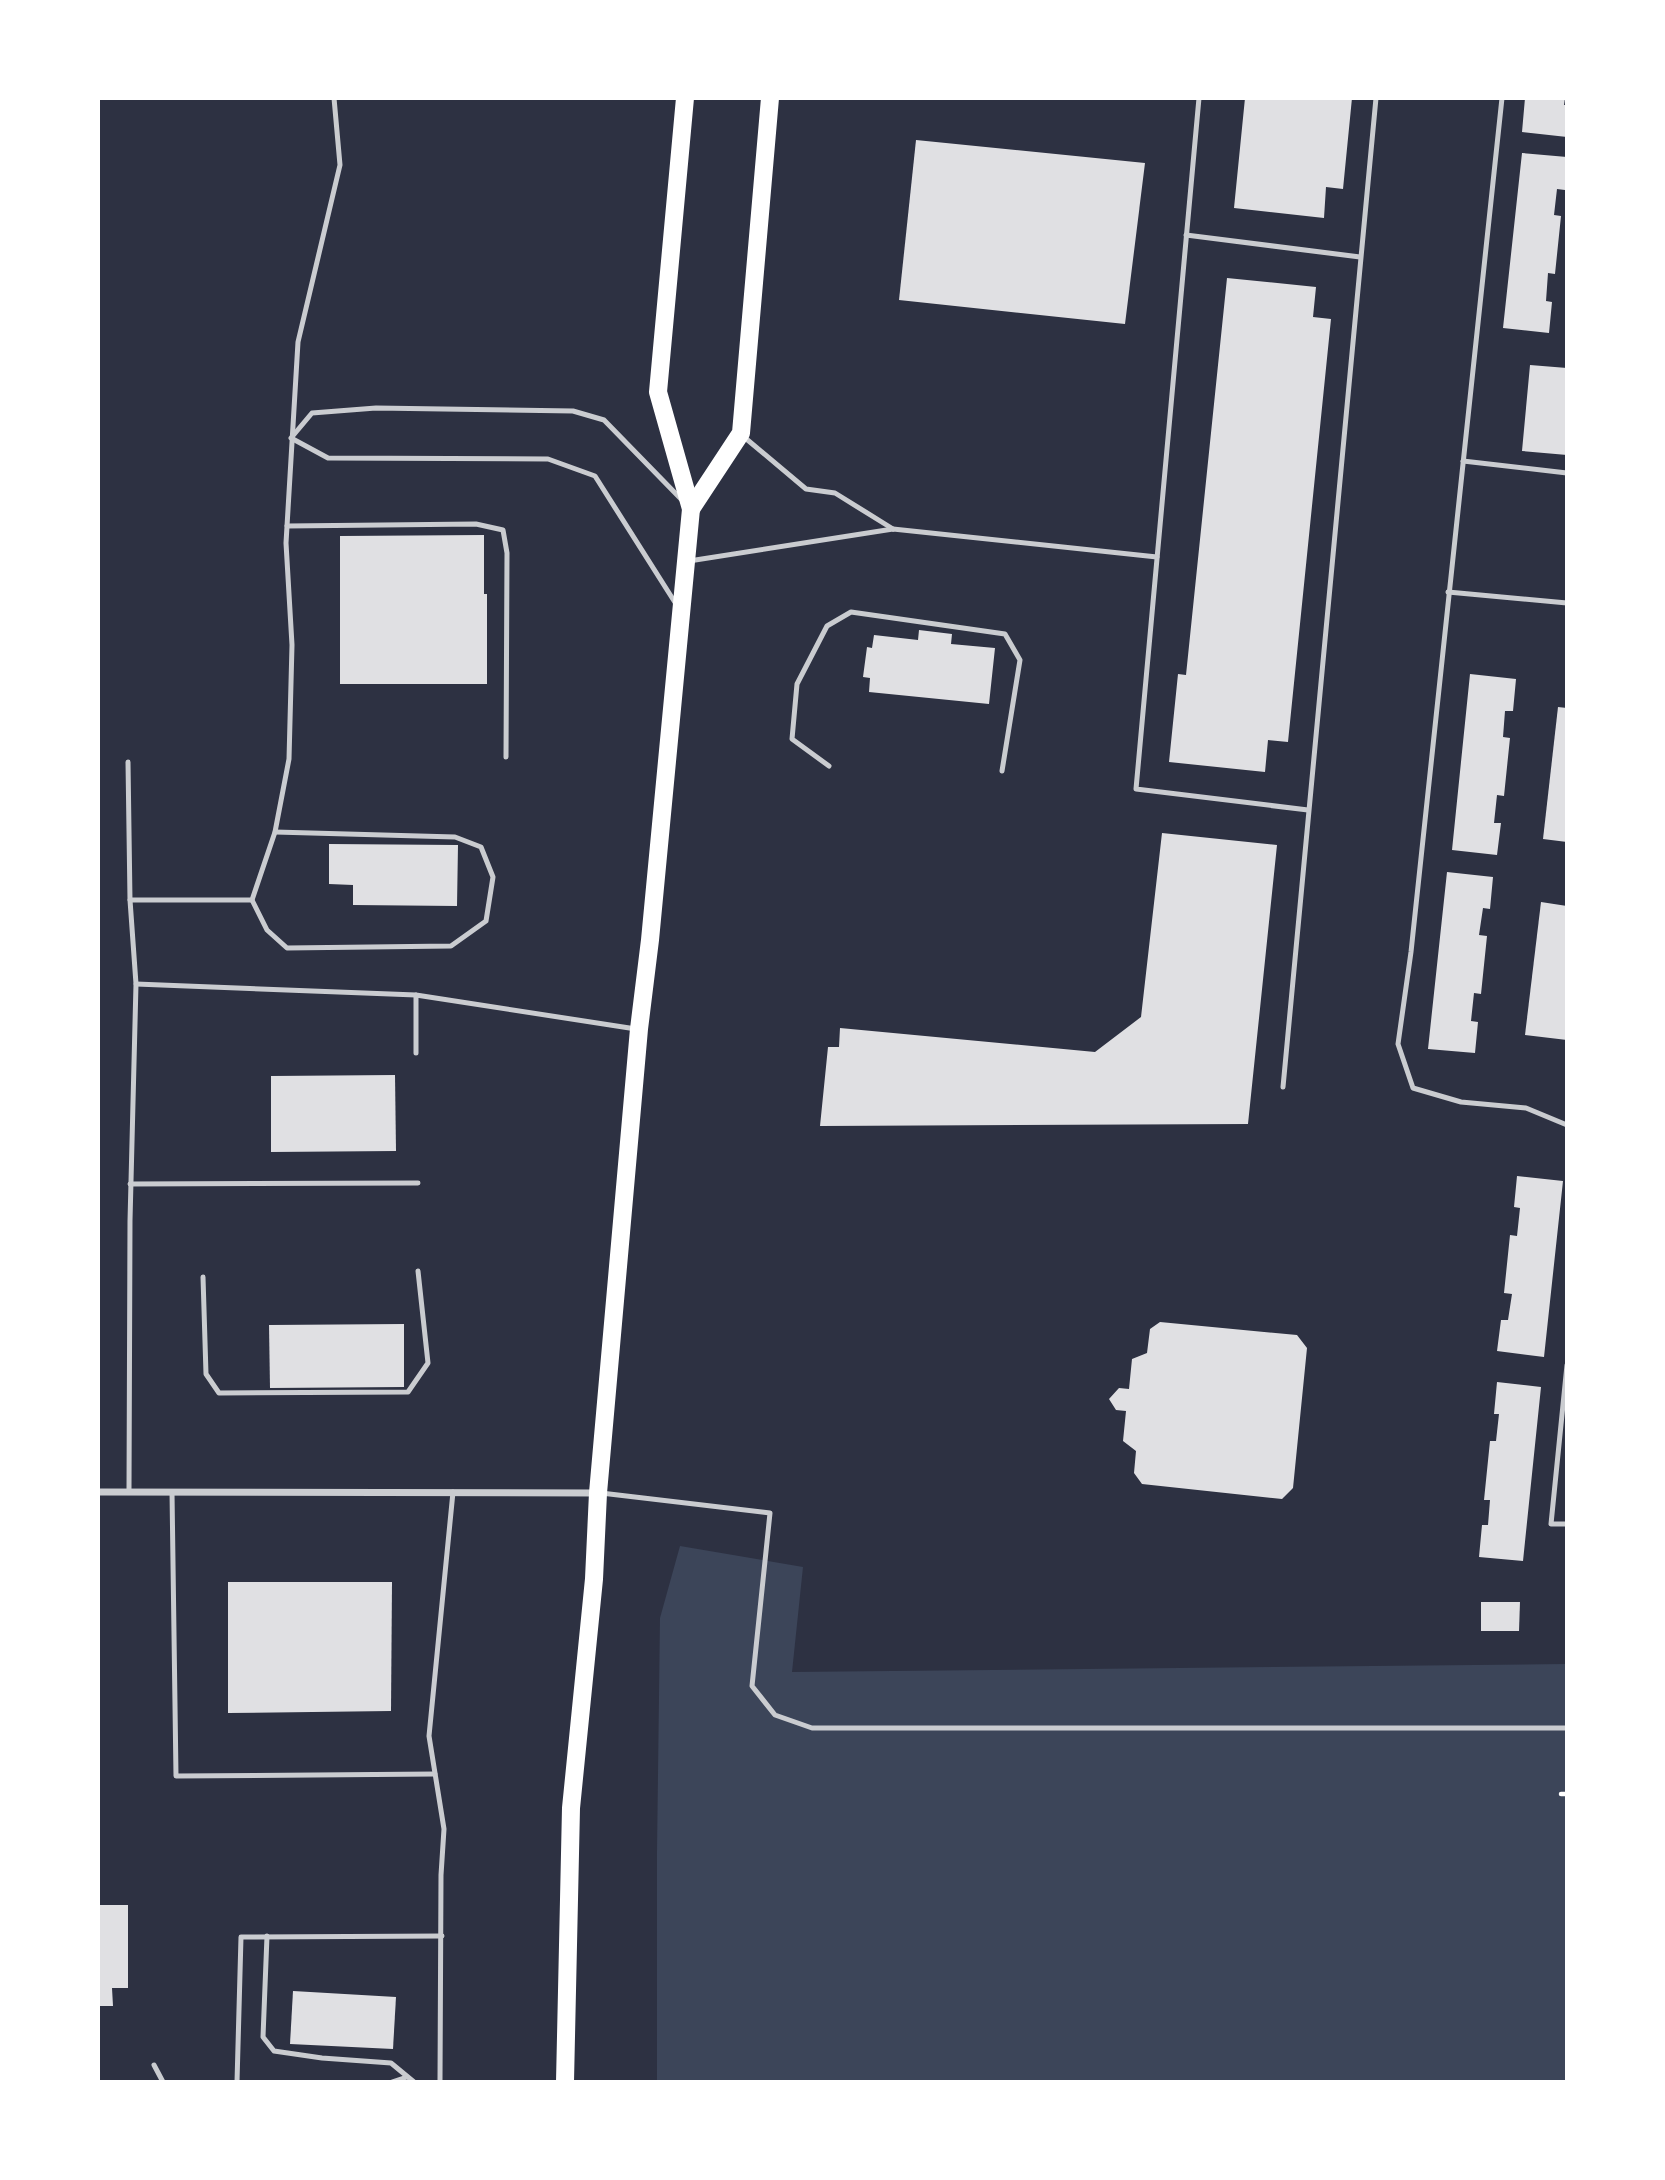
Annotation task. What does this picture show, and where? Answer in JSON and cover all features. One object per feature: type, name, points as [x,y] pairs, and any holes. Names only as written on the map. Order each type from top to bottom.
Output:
[{"type":"main road","points":[[565,2082],[571,1808],[594,1579],[598,1493],[639,1029],[691,509],[658,392],[685,98]]},
{"type":"main road","points":[[691,509],[741,433],[770,98]]},
{"type":"street","points":[[98,1492],[598,1493]]},
{"type":"lane","points":[[275,832],[455,837],[481,846],[493,877],[486,921],[451,946],[287,947],[267,930],[252,900],[275,832],[289,759],[292,645],[287,526],[291,438],[298,336],[340,166],[334,98]]},
{"type":"lane","points":[[1199,98],[1136,789],[1308,810]]},
{"type":"lane","points":[[1283,1087],[1376,98]]},
{"type":"lane","points":[[1502,98],[1411,952],[1398,1044],[1413,1088],[1461,1102],[1526,1108],[1567,1125]]},
{"type":"lane","points":[[1186,235],[1360,257]]},
{"type":"lane","points":[[291,438],[313,412],[376,408],[573,411],[604,419],[691,509]]},
{"type":"lane","points":[[741,433],[806,489],[835,493],[893,529]]},
{"type":"lane","points":[[291,438],[328,458],[548,459],[595,477],[681,610]]},
{"type":"lane","points":[[1462,461],[1567,472]]},
{"type":"lane","points":[[287,526],[477,524],[503,530],[508,553],[506,757]]},
{"type":"lane","points":[[686,562],[893,529],[1157,557]]},
{"type":"lane","points":[[1448,593],[1567,603]]},
{"type":"lane","points":[[829,766],[792,738],[797,684],[827,626],[851,612],[1005,634],[1020,660],[1002,771]]},
{"type":"lane","points":[[128,762],[130,900],[136,984],[130,1184],[129,1492]]},
{"type":"lane","points":[[130,900],[252,900]]},
{"type":"lane","points":[[136,984],[416,995],[639,1029]]},
{"type":"lane","points":[[416,995],[416,1053]]},
{"type":"lane","points":[[130,1184],[418,1183]]},
{"type":"lane","points":[[203,1277],[206,1374],[219,1393],[408,1392],[428,1363],[418,1271]]},
{"type":"lane","points":[[1567,1365],[1551,1524],[1567,1524]]},
{"type":"lane","points":[[172,1492],[176,1776],[435,1774]]},
{"type":"lane","points":[[440,2082],[441,1875],[444,1829],[429,1736],[453,1492]]},
{"type":"lane","points":[[598,1493],[770,1513],[752,1686],[775,1715],[812,1728],[1567,1728]]},
{"type":"lane","points":[[267,1936],[263,2037],[274,2051],[321,2058],[391,2063],[415,2082]]},
{"type":"lane","points":[[237,2082],[242,1937],[442,1936]]},
{"type":"lane","points":[[154,2065],[163,2082]]},
{"type":"lane","points":[[392,2082],[407,2077]]},
{"type":"shaded area","points":[[680,1546],[803,1567],[792,1672],[1567,1664],[1567,2082],[657,2082],[660,1618]]},
{"type":"building","points":[[1245,98],[1352,98],[1343,189],[1326,187],[1324,218],[1234,208]]},
{"type":"building","points":[[1525,98],[1565,98],[1567,137],[1522,132]]},
{"type":"building","points":[[916,140],[1145,163],[1125,324],[899,300]]},
{"type":"building","points":[[1522,153],[1567,157],[1565,190],[1557,189],[1554,215],[1561,216],[1555,274],[1548,273],[1546,301],[1552,302],[1549,333],[1503,328]]},
{"type":"building","points":[[1227,278],[1316,287],[1313,317],[1331,319],[1288,742],[1268,740],[1265,772],[1169,762],[1178,674],[1186,675]]},
{"type":"building","points":[[1530,365],[1567,368],[1567,455],[1522,451]]},
{"type":"building","points":[[484,535],[487,684],[340,684],[340,536]]},
{"type":"building","points":[[919,630],[952,634],[951,644],[995,648],[989,704],[869,692],[870,678],[863,677],[867,647],[872,648],[874,635],[918,640]]},
{"type":"building","points":[[1470,674],[1516,679],[1513,711],[1505,711],[1503,737],[1510,738],[1504,796],[1497,795],[1494,823],[1501,823],[1497,855],[1452,850]]},
{"type":"building","points":[[1558,707],[1567,708],[1567,842],[1543,839]]},
{"type":"building","points":[[1162,833],[1277,845],[1248,1124],[820,1126],[828,1047],[839,1047],[840,1028],[1095,1052],[1141,1017]]},
{"type":"building","points":[[329,844],[458,845],[457,906],[353,905],[353,885],[329,884]]},
{"type":"building","points":[[1447,872],[1493,877],[1490,909],[1483,908],[1479,935],[1487,936],[1481,994],[1474,993],[1471,1021],[1478,1022],[1475,1053],[1428,1049]]},
{"type":"building","points":[[1541,902],[1567,906],[1567,1040],[1525,1035]]},
{"type":"building","points":[[395,1075],[396,1151],[271,1152],[271,1076]]},
{"type":"building","points":[[1517,1176],[1563,1181],[1544,1357],[1497,1351],[1501,1320],[1508,1320],[1512,1294],[1504,1293],[1510,1235],[1517,1236],[1520,1208],[1514,1207]]},
{"type":"building","points":[[1160,1322],[1297,1335],[1307,1348],[1293,1488],[1282,1499],[1142,1484],[1134,1473],[1136,1451],[1123,1441],[1126,1411],[1116,1410],[1109,1399],[1119,1388],[1129,1389],[1132,1359],[1147,1353],[1150,1329]]},
{"type":"building","points":[[404,1324],[404,1387],[270,1388],[269,1325]]},
{"type":"building","points":[[1497,1382],[1541,1387],[1523,1561],[1479,1557],[1482,1525],[1488,1525],[1490,1500],[1484,1500],[1490,1441],[1496,1441],[1499,1414],[1494,1414]]},
{"type":"building","points":[[228,1582],[392,1582],[391,1711],[228,1713]]},
{"type":"building","points":[[1481,1602],[1520,1602],[1519,1631],[1481,1631]]},
{"type":"building","points":[[98,1905],[128,1905],[128,1988],[112,1988],[113,2006],[98,2006]]},
{"type":"building","points":[[293,1991],[396,1997],[393,2049],[290,2044]]}]
